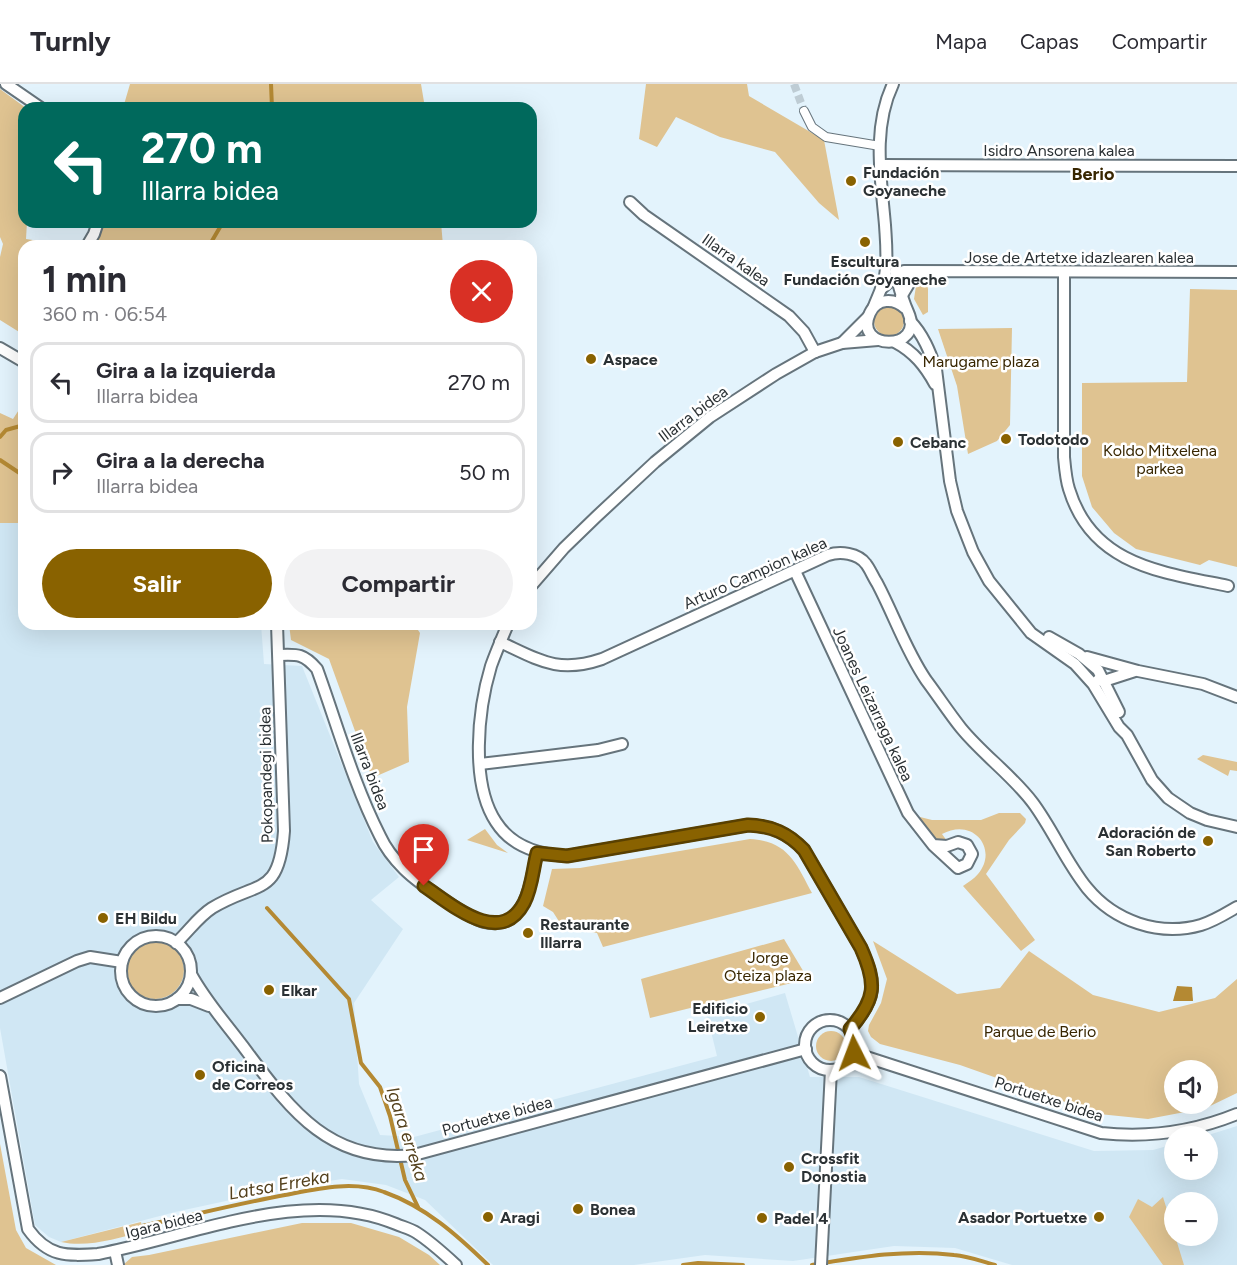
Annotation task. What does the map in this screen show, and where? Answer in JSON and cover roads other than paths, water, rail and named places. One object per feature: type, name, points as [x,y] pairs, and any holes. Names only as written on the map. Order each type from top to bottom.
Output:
[{"type":"street","points":[[6,84],[32,102]]},
{"type":"street","points":[[893,84],[885,103],[880,146],[887,252],[885,275],[868,316],[869,330],[878,340],[895,342],[908,349],[919,359],[938,389]]},
{"type":"street","points":[[804,111],[812,127],[826,137],[880,146]]},
{"type":"street","name":"Isidro Ansorena kalea","points":[[880,165],[1237,166]]},
{"type":"street","name":"Illarra kalea","points":[[630,202],[644,215],[789,316],[804,332],[815,352]]},
{"type":"street","points":[[887,252],[910,321],[916,327],[936,369],[951,481],[960,520],[989,581],[1031,633],[1075,664],[1087,677],[1119,727],[1127,735],[1152,780],[1168,798],[1190,813],[1237,827]]},
{"type":"street","name":"Jose de Artetxe idazlearen kalea","points":[[896,276],[904,271],[922,273],[1237,272]]},
{"type":"street","points":[[1064,272],[1064,458],[1068,487],[1077,513],[1099,541],[1119,556],[1155,571],[1228,586]]},
{"type":"street","points":[[903,303],[910,282],[922,273]]},
{"type":"street","points":[[881,289],[896,276]]},
{"type":"street","points":[[874,306],[887,300],[903,303]]},
{"type":"street","name":"Illarra bidea","points":[[842,343],[868,316]]},
{"type":"street","points":[[895,342],[906,334],[910,321]]},
{"type":"street","name":"Illarra bidea","points":[[537,579],[564,548],[655,462],[720,411],[815,352],[842,343],[878,340]]},
{"type":"street","points":[[0,348],[18,358]]},
{"type":"street","name":"Arturo Campion kalea","points":[[500,642],[546,663],[575,667],[589,664],[836,552],[856,556],[865,562],[891,608],[925,678],[962,728],[1024,792],[1086,886],[1099,901],[1113,912],[1148,926],[1172,929],[1200,925],[1237,907]]},
{"type":"street","name":"Joanes Leizarraga kalea","points":[[795,571],[908,813],[933,845]]},
{"type":"street","points":[[1018,617],[1027,620],[1054,640],[1083,656],[1098,669],[1125,725],[1127,735]]},
{"type":"street","name":"Pokopandegi bidea","points":[[176,943],[189,931],[199,916],[215,906],[258,888],[270,879],[278,868],[283,851],[284,831],[277,630]]},
{"type":"street","points":[[504,630],[484,691],[480,716],[480,764],[485,797],[496,823],[507,835],[537,853],[567,856],[748,825],[771,827],[782,832],[804,850],[861,948],[868,965],[872,988],[869,1002],[864,1013],[850,1029]]},
{"type":"street","name":"Illarra bidea","points":[[279,655],[297,654],[308,658],[317,669],[354,774],[380,837],[404,869],[424,886],[481,921],[493,924],[504,921],[510,919],[525,902],[537,853]]},
{"type":"street","points":[[1083,656],[1138,671],[1203,684],[1237,697]]},
{"type":"street","points":[[1087,677],[1104,681],[1138,671]]},
{"type":"street","points":[[480,764],[598,750],[622,744]]},
{"type":"street","points":[[148,937],[167,938],[176,943],[184,951],[189,962],[191,974],[189,984],[177,999],[167,1004],[146,1005],[136,1000],[123,984],[121,973],[122,962],[131,946],[148,937]]},
{"type":"street","points":[[0,998],[90,957],[122,962]]},
{"type":"street","name":"Portuetxe bidea","points":[[191,974],[214,1010],[276,1089],[309,1125],[346,1146],[388,1156],[414,1155],[806,1049]]},
{"type":"street","name":"Portuetxe bidea","points":[[177,999],[202,1002],[214,1010]]},
{"type":"street","points":[[836,1020],[850,1029],[856,1045],[854,1053],[845,1065],[831,1070],[817,1066],[808,1056],[806,1049],[808,1033],[820,1022],[836,1020]]},
{"type":"street","name":"Portuetxe bidea","points":[[854,1053],[1101,1133],[1136,1136],[1163,1134],[1191,1130],[1237,1114]]},
{"type":"street","points":[[821,1265],[831,1070]]},
{"type":"street","name":"Igara bidea","points":[[0,1076],[28,1229],[38,1243],[51,1251],[69,1256],[115,1251],[275,1213],[310,1209],[348,1210],[381,1218],[416,1232],[456,1265]]},
{"type":"street","name":"Igara bidea","points":[[115,1251],[118,1265]]},
{"type":"waterway","points":[[271,84],[272,102]]},
{"type":"waterway","points":[[212,240],[220,228]]},
{"type":"waterway","points":[[0,437],[6,430],[18,427]]},
{"type":"waterway","name":"Igara erreka","points":[[0,460],[18,472]]},
{"type":"waterway","name":"Igara erreka","points":[[267,908],[349,999],[361,1063],[380,1087],[390,1116],[405,1180],[418,1207]]},
{"type":"waterway","name":"Latsa Erreka","points":[[142,1226],[309,1190],[347,1186],[372,1188],[399,1198],[427,1214],[453,1233],[488,1265]]},
{"type":"waterway","name":"Igara erreka","points":[[812,1265],[901,1253],[936,1253],[995,1265]]},
{"type":"waterway","name":"Igara erreka","points":[[683,1265],[698,1263],[743,1265]]},
{"type":"tunnel","points":[[794,84],[804,111]]},
{"type":"place","name":"Fundación Goyaneche","points":[[851,181]]},
{"type":"place","name":"Escultura Fundación Goyaneche","points":[[865,242]]},
{"type":"place","name":"Aspace","points":[[591,359]]},
{"type":"place","name":"Todotodo","points":[[1006,439]]},
{"type":"place","name":"Cebanc","points":[[898,442]]},
{"type":"place","name":"Adoración de San Roberto","points":[[1208,841]]},
{"type":"place","name":"EH Bildu","points":[[103,918]]},
{"type":"place","name":"Restaurante Illarra","points":[[528,933]]},
{"type":"place","name":"Elkar","points":[[269,990]]},
{"type":"place","name":"Edificio Leiretxe","points":[[760,1017]]},
{"type":"place","name":"Oficina de Correos","points":[[200,1075]]},
{"type":"place","name":"Crossfit Donostia","points":[[789,1167]]},
{"type":"place","name":"Bonea","points":[[578,1209]]},
{"type":"place","name":"Aragi","points":[[488,1217]]},
{"type":"place","name":"Asador Portuetxe","points":[[1099,1217]]},
{"type":"place","name":"Padel 4","points":[[762,1218]]},
{"type":"district","name":"Berio","points":[[1093,174]]},
{"type":"park label","name":"Marugame plaza","points":[[981,361]]},
{"type":"park label","name":"Koldo Mitxelena parkea","points":[[1160,459]]},
{"type":"park label","name":"Jorge Oteiza plaza","points":[[768,966]]},
{"type":"park label","name":"Parque de Berio","points":[[1040,1031]]}]
